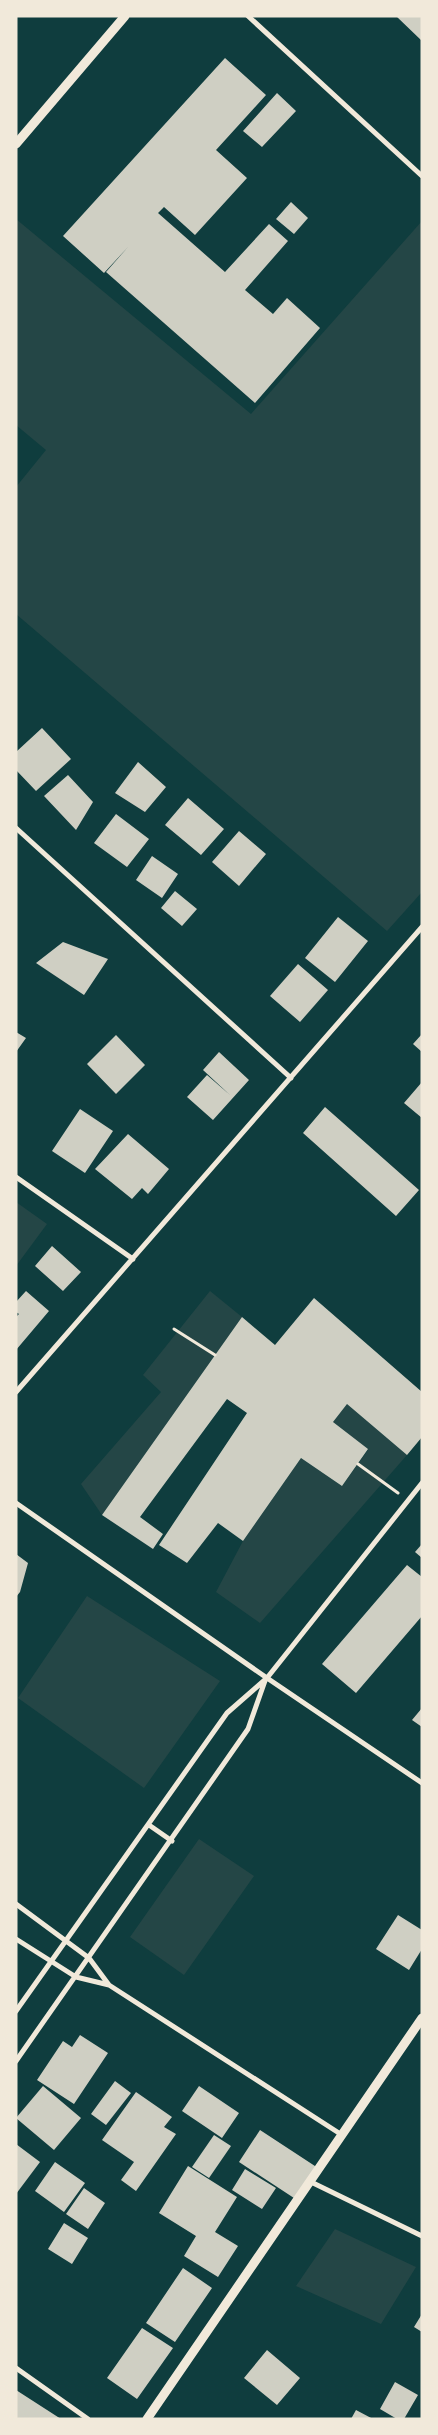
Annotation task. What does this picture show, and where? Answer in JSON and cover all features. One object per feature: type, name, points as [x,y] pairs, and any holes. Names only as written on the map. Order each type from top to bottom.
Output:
[{"type":"street","points":[[16,144],[125,16]]},
{"type":"street","points":[[248,16],[422,176]]},
{"type":"street","points":[[16,828],[291,1078]]},
{"type":"street","points":[[16,1392],[422,927]]},
{"type":"street","points":[[16,1177],[133,1259]]},
{"type":"street","points":[[16,2011],[227,1712],[266,1678],[422,1483]]},
{"type":"street","points":[[16,1503],[266,1678],[422,1783]]},
{"type":"street","points":[[16,2061],[172,1841],[248,1729],[266,1678]]},
{"type":"street","points":[[149,1825],[172,1841]]},
{"type":"street","points":[[16,1904],[90,1958],[109,1985]]},
{"type":"street","points":[[16,1939],[76,1977],[109,1985],[342,2135]]},
{"type":"street","points":[[147,2419],[422,2018]]},
{"type":"street","points":[[311,2182],[422,2236]]},
{"type":"street","points":[[16,2368],[88,2419]]},
{"type":"path","points":[[174,1329],[215,1355]]},
{"type":"path","points":[[358,1464],[407,1500]]},
{"type":"shaded area","points":[[16,219],[251,414],[422,221],[422,892],[387,931],[16,614],[16,487],[46,450],[16,425]]},
{"type":"shaded area","points":[[16,1202],[47,1224],[16,1266]]},
{"type":"shaded area","points":[[210,1291],[242,1317],[102,1515],[81,1484],[161,1392],[143,1375]]},
{"type":"shaded area","points":[[347,1404],[407,1455],[260,1623],[216,1592],[243,1541],[301,1458],[342,1486],[368,1450],[333,1422]]},
{"type":"shaded area","points":[[87,1596],[220,1681],[144,1788],[18,1698]]},
{"type":"shaded area","points":[[199,1839],[254,1876],[184,1975],[130,1937]]},
{"type":"shaded area","points":[[335,2229],[416,2267],[381,2324],[296,2286]]},
{"type":"building","points":[[396,16],[422,16],[422,41]]},
{"type":"building","points":[[225,58],[266,95],[216,150],[247,178],[195,235],[164,207],[158,213],[225,272],[269,224],[288,241],[245,290],[273,314],[287,298],[320,328],[255,403],[106,272],[128,247],[104,273],[63,236]]},
{"type":"building","points":[[277,93],[296,111],[262,147],[243,131]]},
{"type":"building","points":[[291,202],[308,218],[294,234],[276,219]]},
{"type":"building","points":[[42,728],[71,759],[36,791],[16,770],[16,752]]},
{"type":"building","points":[[138,762],[166,787],[145,812],[115,793]]},
{"type":"building","points":[[68,775],[93,802],[76,830],[44,796]]},
{"type":"building","points":[[188,798],[224,829],[201,855],[165,825]]},
{"type":"building","points":[[116,814],[149,839],[127,867],[94,843]]},
{"type":"building","points":[[239,831],[266,854],[239,886],[212,862]]},
{"type":"building","points":[[152,856],[178,874],[162,898],[136,880]]},
{"type":"building","points":[[175,891],[197,909],[182,926],[161,908]]},
{"type":"building","points":[[338,917],[368,941],[335,982],[305,958]]},
{"type":"building","points":[[63,942],[108,959],[84,995],[36,963]]},
{"type":"building","points":[[298,964],[328,990],[300,1022],[270,996]]},
{"type":"building","points":[[16,1032],[26,1038],[16,1052]]},
{"type":"building","points":[[422,1034],[422,1052],[413,1044]]},
{"type":"building","points":[[116,1035],[145,1065],[116,1094],[87,1064]]},
{"type":"building","points":[[219,1052],[249,1080],[213,1120],[187,1097],[207,1075],[230,1095],[203,1070]]},
{"type":"building","points":[[422,1082],[422,1118],[404,1103]]},
{"type":"building","points":[[325,1107],[419,1190],[396,1216],[303,1133]]},
{"type":"building","points":[[80,1109],[113,1131],[85,1173],[52,1151]]},
{"type":"building","points":[[128,1134],[169,1169],[148,1194],[142,1188],[132,1199],[95,1169]]},
{"type":"building","points":[[52,1246],[81,1272],[63,1291],[35,1266]]},
{"type":"building","points":[[26,1291],[49,1311],[16,1350],[16,1317],[19,1314],[16,1312],[16,1302]]},
{"type":"building","points":[[314,1298],[422,1392],[422,1437],[407,1455],[347,1404],[333,1422],[368,1449],[342,1486],[301,1458],[243,1541],[218,1523],[187,1563],[159,1545],[247,1413],[227,1399],[140,1517],[163,1534],[153,1549],[102,1515],[242,1317],[275,1345]]},
{"type":"building","points":[[422,1544],[422,1558],[415,1552]]},
{"type":"building","points":[[16,1554],[28,1563],[20,1592],[16,1597]]},
{"type":"building","points":[[407,1565],[422,1577],[422,1616],[356,1693],[322,1664]]},
{"type":"building","points":[[422,1708],[422,1727],[412,1720]]},
{"type":"building","points":[[398,1915],[422,1930],[422,1949],[409,1970],[376,1949]]},
{"type":"building","points":[[80,2035],[108,2053],[74,2104],[37,2080],[63,2041],[72,2047]]},
{"type":"building","points":[[115,2081],[131,2093],[106,2125],[91,2114]]},
{"type":"building","points":[[43,2086],[81,2118],[54,2150],[16,2118]]},
{"type":"building","points":[[199,2086],[239,2113],[222,2138],[182,2111]]},
{"type":"building","points":[[136,2092],[172,2117],[164,2127],[176,2134],[136,2191],[121,2180],[134,2162],[102,2140]]},
{"type":"building","points":[[260,2130],[318,2168],[297,2200],[239,2162]]},
{"type":"building","points":[[214,2135],[231,2146],[209,2178],[192,2167]]},
{"type":"building","points":[[16,2144],[40,2162],[16,2194]]},
{"type":"building","points":[[55,2162],[85,2183],[64,2212],[35,2191]]},
{"type":"building","points":[[188,2166],[237,2197],[215,2232],[238,2246],[218,2277],[184,2256],[196,2236],[159,2213]]},
{"type":"building","points":[[245,2169],[276,2188],[262,2209],[232,2190]]},
{"type":"building","points":[[84,2188],[105,2203],[88,2229],[66,2214]]},
{"type":"building","points":[[64,2223],[88,2238],[72,2264],[48,2249]]},
{"type":"building","points":[[183,2268],[212,2288],[175,2342],[146,2323]]},
{"type":"building","points":[[422,2314],[422,2332],[414,2327]]},
{"type":"building","points":[[142,2328],[173,2348],[137,2399],[107,2378]]},
{"type":"building","points":[[267,2350],[300,2378],[277,2405],[244,2378]]},
{"type":"building","points":[[395,2382],[418,2395],[404,2419],[397,2419],[380,2409]]},
{"type":"building","points":[[16,2390],[61,2419],[16,2419]]},
{"type":"building","points":[[356,2410],[373,2419],[351,2419]]}]
